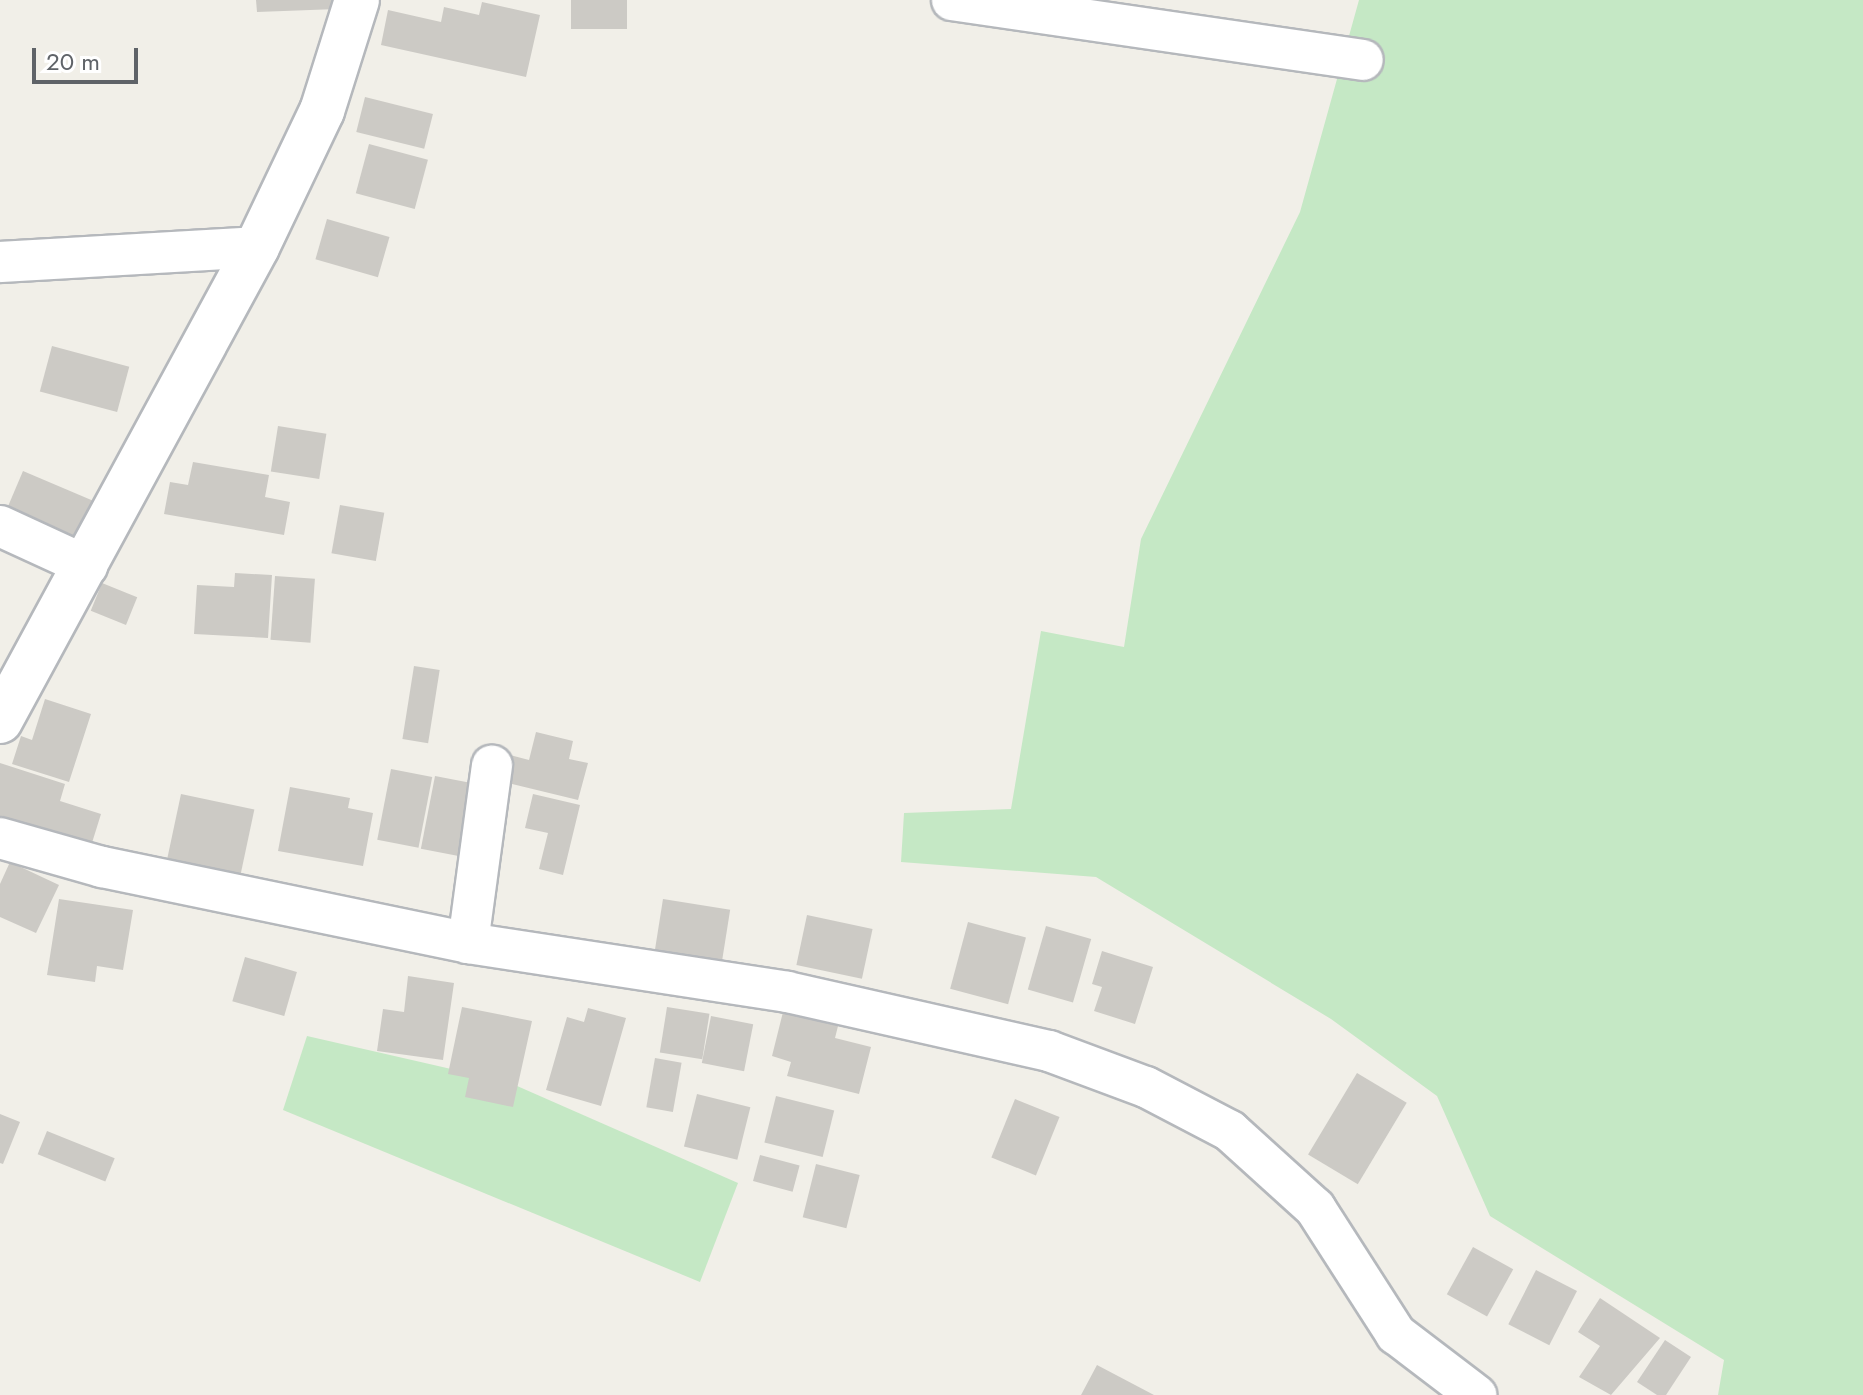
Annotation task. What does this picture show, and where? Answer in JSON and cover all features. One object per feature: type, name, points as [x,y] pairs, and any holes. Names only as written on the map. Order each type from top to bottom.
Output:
[{"type":"street","points":[[0,721],[87,566],[257,247],[322,111],[357,0]]},
{"type":"street","points":[[952,0],[1363,60]]},
{"type":"street","points":[[0,262],[257,247]]},
{"type":"street","points":[[0,526],[87,566]]},
{"type":"street","points":[[468,943],[492,766]]},
{"type":"street","points":[[0,838],[102,867],[468,943],[787,992],[1049,1051],[1146,1087],[1230,1131],[1315,1208],[1396,1334],[1476,1395]]},
{"type":"green space","points":[[1359,0],[1863,0],[1863,1395],[1718,1395],[1724,1360],[1490,1216],[1437,1096],[1331,1019],[1096,877],[901,862],[904,813],[1011,809],[1041,631],[1124,647],[1141,539],[1300,212]]},
{"type":"green space","points":[[307,1036],[508,1082],[738,1183],[700,1282],[283,1110]]},
{"type":"building","points":[[256,0],[337,0],[337,9],[257,12]]},
{"type":"building","points":[[571,0],[627,0],[627,29],[571,29]]},
{"type":"building","points":[[482,2],[540,15],[526,77],[381,45],[388,10],[441,22],[444,7],[479,15]]},
{"type":"building","points":[[365,97],[433,114],[424,149],[356,132]]},
{"type":"building","points":[[369,144],[428,160],[415,209],[356,193]]},
{"type":"building","points":[[327,219],[389,237],[378,277],[315,259]]},
{"type":"building","points":[[52,346],[129,367],[117,412],[40,391]]},
{"type":"building","points":[[278,426],[326,434],[319,479],[271,471]]},
{"type":"building","points":[[193,462],[269,475],[265,497],[290,502],[284,535],[164,514],[170,482],[188,485]]},
{"type":"building","points":[[23,471],[95,501],[75,548],[3,518]]},
{"type":"building","points":[[340,505],[384,513],[376,561],[331,553]]},
{"type":"building","points":[[235,573],[272,575],[268,638],[194,634],[197,585],[234,587]]},
{"type":"building","points":[[275,576],[315,579],[310,643],[271,640]]},
{"type":"building","points":[[102,583],[137,597],[126,625],[91,611]]},
{"type":"building","points":[[414,666],[440,670],[428,743],[402,739]]},
{"type":"building","points":[[45,699],[91,714],[69,782],[12,764],[21,736],[32,740]]},
{"type":"building","points":[[536,732],[573,741],[569,759],[588,763],[578,800],[500,781],[506,754],[529,760]]},
{"type":"building","points":[[0,763],[65,784],[60,801],[101,814],[86,862],[0,834]]},
{"type":"building","points":[[391,769],[432,777],[418,848],[377,840]]},
{"type":"building","points":[[435,776],[475,784],[461,856],[421,849]]},
{"type":"building","points":[[290,787],[350,798],[348,808],[373,813],[363,866],[278,851]]},
{"type":"building","points":[[181,794],[254,810],[238,885],[165,869]]},
{"type":"building","points":[[533,794],[580,805],[563,875],[539,869],[548,833],[525,828]]},
{"type":"building","points":[[10,862],[59,885],[36,933],[0,917],[0,884]]},
{"type":"building","points":[[59,899],[133,910],[123,970],[97,966],[95,982],[47,975]]},
{"type":"building","points":[[663,899],[730,910],[722,964],[654,953]]},
{"type":"building","points":[[807,915],[873,929],[862,979],[796,965]]},
{"type":"building","points":[[968,922],[1026,938],[1008,1004],[950,989]]},
{"type":"building","points":[[1046,926],[1091,939],[1073,1002],[1028,989]]},
{"type":"building","points":[[1102,951],[1153,967],[1135,1024],[1094,1011],[1102,987],[1092,984]]},
{"type":"building","points":[[245,957],[297,972],[284,1016],[232,1001]]},
{"type":"building","points":[[408,976],[454,983],[443,1060],[377,1051],[383,1009],[404,1012]]},
{"type":"building","points":[[462,1007],[532,1021],[513,1107],[465,1097],[469,1078],[448,1074]]},
{"type":"building","points":[[667,1007],[709,1014],[702,1059],[660,1052]]},
{"type":"building","points":[[588,1008],[626,1018],[601,1106],[546,1090],[567,1017],[584,1022]]},
{"type":"building","points":[[783,1012],[838,1026],[835,1038],[871,1047],[859,1094],[787,1076],[791,1062],[772,1056]]},
{"type":"building","points":[[711,1016],[753,1024],[744,1071],[702,1063]]},
{"type":"building","points":[[655,1058],[682,1063],[673,1112],[646,1107]]},
{"type":"building","points":[[1357,1073],[1407,1103],[1358,1184],[1308,1154]]},
{"type":"building","points":[[697,1094],[750,1107],[737,1160],[684,1146]]},
{"type":"building","points":[[776,1096],[834,1111],[823,1157],[764,1143]]},
{"type":"building","points":[[1015,1099],[1060,1117],[1036,1175],[991,1157]]},
{"type":"building","points":[[0,1114],[20,1122],[3,1164],[0,1163]]},
{"type":"building","points":[[47,1131],[115,1158],[105,1182],[38,1154]]},
{"type":"building","points":[[760,1155],[800,1166],[793,1192],[753,1181]]},
{"type":"building","points":[[816,1164],[860,1175],[846,1228],[803,1217]]},
{"type":"building","points":[[1473,1247],[1513,1269],[1487,1317],[1447,1294]]},
{"type":"building","points":[[1536,1270],[1577,1291],[1549,1345],[1508,1324]]},
{"type":"building","points":[[1600,1298],[1660,1338],[1611,1395],[1579,1377],[1600,1346],[1578,1332]]},
{"type":"building","points":[[1665,1340],[1691,1357],[1666,1395],[1657,1395],[1637,1382]]},
{"type":"building","points":[[1097,1365],[1154,1395],[1081,1395]]}]
